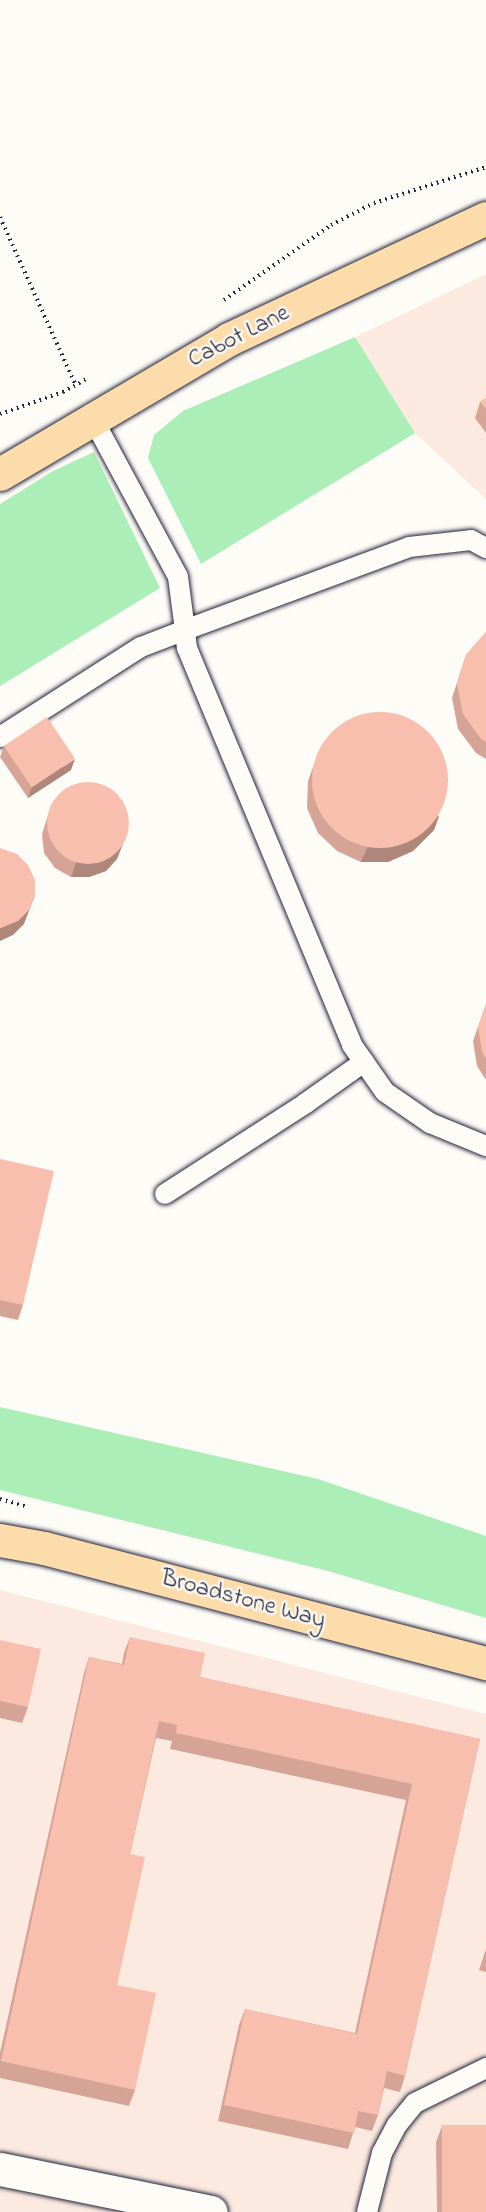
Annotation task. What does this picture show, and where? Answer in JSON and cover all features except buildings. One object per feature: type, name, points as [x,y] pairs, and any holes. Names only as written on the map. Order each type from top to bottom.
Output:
[{"type":"main road","name":"Cabot Lane","points":[[0,474],[229,339],[486,218]]},
{"type":"main road","name":"Broadstone Way","points":[[0,1540],[44,1548],[486,1663]]},
{"type":"street","points":[[0,2169],[211,2212]]},
{"type":"lane","points":[[93,419],[178,577],[187,648],[352,1045],[385,1092],[429,1123],[486,1146]]},
{"type":"lane","points":[[0,737],[141,647],[409,547],[471,540],[486,548]]},
{"type":"lane","points":[[165,1194],[306,1103],[364,1062]]},
{"type":"lane","points":[[367,2212],[382,2153],[398,2125],[415,2103],[486,2068]]},
{"type":"path","points":[[219,303],[331,225],[348,216],[375,203],[486,167]]},
{"type":"path","points":[[0,217],[75,384]]},
{"type":"path","points":[[0,414],[63,392],[94,375]]},
{"type":"shaded area","points":[[486,274],[486,499],[415,433],[355,337]]},
{"type":"shaded area","points":[[0,1590],[486,1714],[486,2212],[0,2212]]},
{"type":"green space","points":[[355,337],[415,433],[201,564],[148,458],[154,435],[183,411]]},
{"type":"green space","points":[[94,452],[160,588],[0,686],[0,504],[53,471]]},
{"type":"green space","points":[[0,1407],[318,1479],[486,1536],[486,1618],[328,1571],[0,1490]]}]
